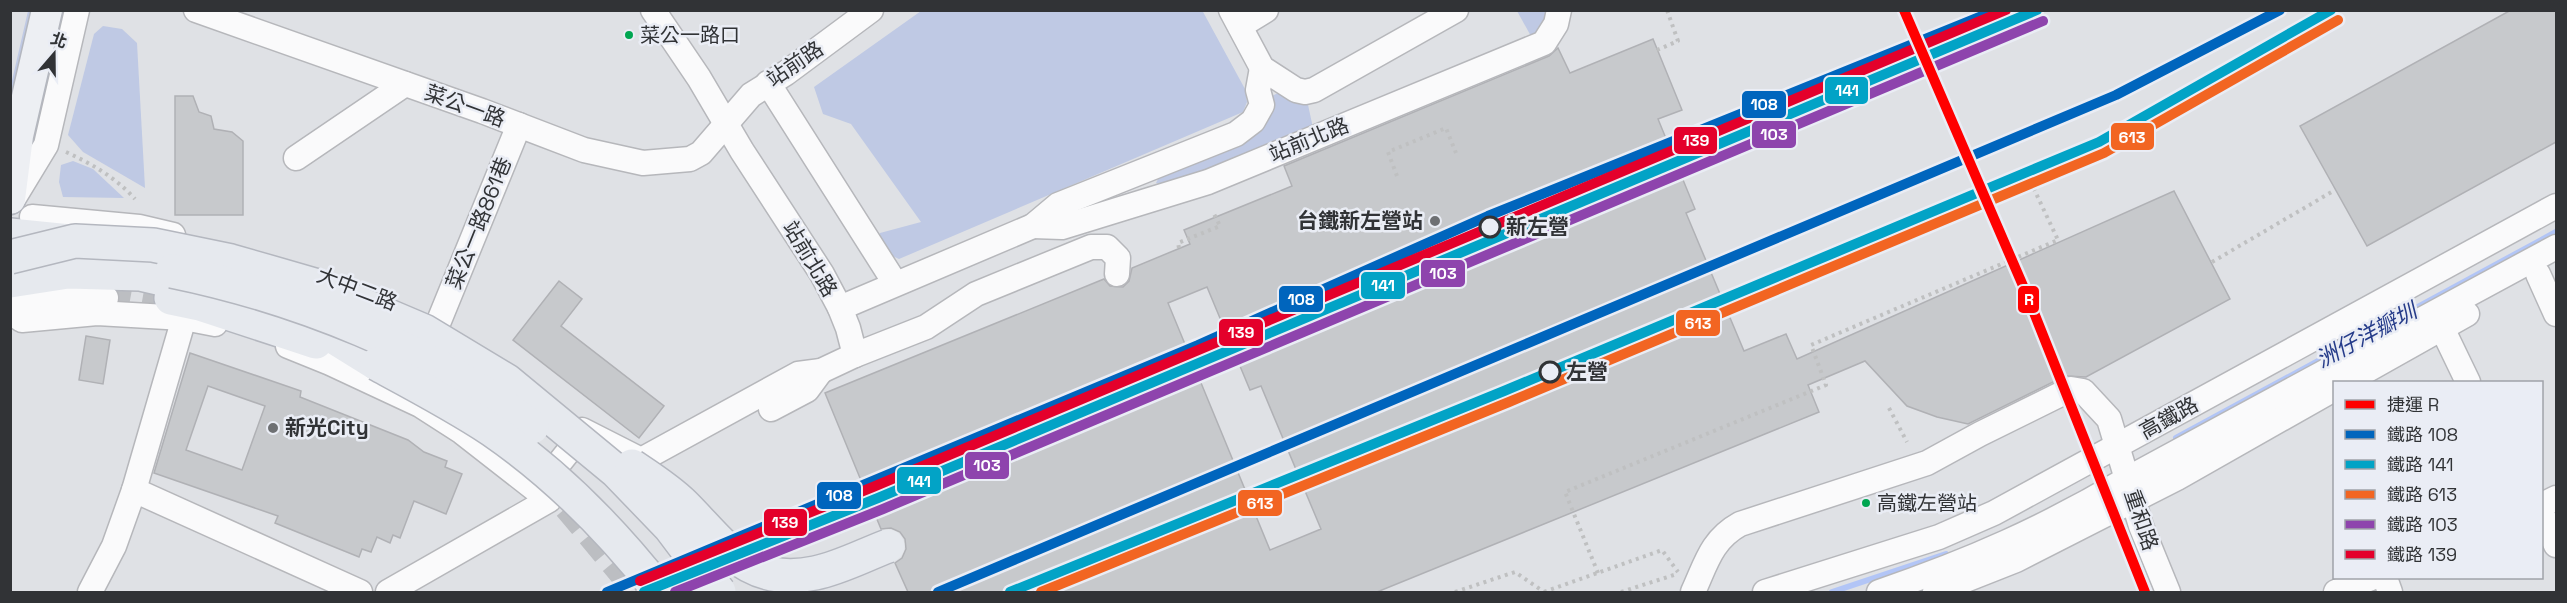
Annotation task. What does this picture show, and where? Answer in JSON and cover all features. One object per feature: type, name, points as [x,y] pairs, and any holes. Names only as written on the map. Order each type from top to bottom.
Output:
[{"type":"highway","points":[[15,212],[75,241]]},
{"type":"highway","points":[[10,258],[75,241],[153,245],[231,261],[318,286],[424,332],[526,390],[666,490],[684,505],[730,554],[754,570],[792,577],[814,573],[888,546]]},
{"type":"highway","points":[[10,258],[80,258],[124,251],[320,313],[425,359],[512,412],[587,471],[649,532],[694,592]]},
{"type":"highway","points":[[10,281],[68,272],[140,274],[239,297],[311,323],[493,431],[577,500],[636,562],[660,592]]},
{"type":"highway","points":[[10,302],[51,295],[103,292],[161,296],[229,313],[377,364]]},
{"type":"highway","points":[[507,381],[616,471],[670,527],[719,592]]},
{"type":"main road","points":[[15,212],[18,136],[47,10]]},
{"type":"street","points":[[77,10],[46,145],[15,212],[45,230],[124,251]]},
{"type":"street","name":"菜公一路","points":[[196,10],[584,150],[643,163],[690,159],[701,153],[726,124]]},
{"type":"street","name":"站前北路","points":[[653,10],[699,78],[822,274],[840,308],[1033,226],[1058,205],[1236,134],[1253,121],[1262,105],[1258,90],[1262,68]]},
{"type":"street","name":"站前路","points":[[726,124],[751,95],[871,10]]},
{"type":"street","points":[[1266,10],[1235,18],[1262,68],[1296,90],[1305,92],[1314,90],[1456,10]]},
{"type":"street","name":"站前北路","points":[[1033,226],[1062,227],[1208,182],[1544,44],[1556,24],[1559,10]]},
{"type":"street","points":[[768,83],[895,283]]},
{"type":"street","points":[[296,158],[405,84]]},
{"type":"street","name":"菜公一路861巷","points":[[420,405],[519,125]]},
{"type":"street","name":"高鐵路","points":[[1764,592],[1939,537],[1994,513],[2556,206]]},
{"type":"street","name":"大中二路","points":[[15,212],[139,227],[280,258],[448,326],[584,432],[641,460],[798,374],[820,371]]},
{"type":"street","points":[[771,409],[807,390],[820,371],[926,327],[976,294],[1091,247],[1107,247],[1118,258],[1117,274]]},
{"type":"street","name":"高鐵路","points":[[1935,592],[2016,560],[2130,490],[2556,247]]},
{"type":"street","points":[[2348,381],[2547,270],[2556,314]]},
{"type":"street","points":[[106,298],[66,297],[27,302],[10,311],[22,320],[98,313],[184,318],[246,330],[330,363],[420,405],[462,432],[544,495]]},
{"type":"street","points":[[840,308],[855,355]]},
{"type":"street","points":[[90,592],[114,546],[134,490],[184,318]]},
{"type":"street","points":[[2442,328],[2468,381]]},
{"type":"street","name":"重和路","points":[[1693,592],[1714,546],[1724,533],[1740,524],[1927,463],[2071,389],[2083,391],[2109,420],[2130,490],[2168,592]]},
{"type":"street","name":"高鐵路","points":[[1879,592],[1951,567],[2009,543],[2073,512],[2130,490],[2177,478],[2333,390]]},
{"type":"street","points":[[388,592],[544,495],[584,432]]},
{"type":"street","points":[[134,490],[360,592]]},
{"type":"street","points":[[2543,518],[2556,545]]},
{"type":"street","points":[[2337,592],[2369,579]]},
{"type":"path","points":[[1657,50],[1678,41],[1667,10]]},
{"type":"path","points":[[1397,177],[1388,152],[1446,128],[1456,153]]},
{"type":"path","points":[[62,150],[90,163],[119,182],[135,199]]},
{"type":"path","points":[[1598,573],[1565,492],[1826,385],[1811,345],[2058,240],[2033,188]]},
{"type":"path","points":[[2211,262],[2335,190]]},
{"type":"path","points":[[1179,248],[1178,243],[1220,226],[1214,214]]},
{"type":"path","points":[[1888,408],[1907,442]]},
{"type":"path","points":[[1455,592],[1515,572],[1544,592],[1662,550],[1679,573]]},
{"type":"shaded area","points":[[1202,10],[1245,89],[1247,102],[1243,112],[899,259],[886,253],[878,243],[880,233],[921,222],[851,124],[823,114],[814,87],[921,11]]},
{"type":"shaded area","points":[[28,11],[33,11],[11,108],[11,85]]},
{"type":"shaded area","points":[[1517,11],[1549,11],[1548,20],[1532,38]]},
{"type":"shaded area","points":[[103,26],[122,29],[137,43],[145,188],[83,152],[68,135],[94,34]]},
{"type":"shaded area","points":[[1280,92],[1307,100],[1313,128],[1167,186],[1156,183],[1162,171],[1255,134],[1267,121],[1273,106],[1272,96]]},
{"type":"shaded area","points":[[73,161],[93,169],[124,198],[63,197],[59,182],[61,165]]},
{"type":"building","points":[[2511,10],[2556,10],[2556,142],[2367,246],[2300,126]]},
{"type":"building","points":[[1653,39],[1682,110],[1658,119],[1695,209],[1686,213],[1744,351],[1786,334],[1797,359],[2174,191],[2230,299],[2086,377],[2065,376],[1968,424],[1937,417],[1907,406],[1865,361],[1808,385],[1819,412],[1377,592],[908,592],[895,563],[902,558],[906,549],[905,539],[900,532],[891,528],[881,529],[825,393],[1104,279],[1110,286],[1123,287],[1129,281],[1132,268],[1190,244],[1184,230],[1292,186],[1284,166],[1549,56],[1558,48],[1570,73]],"holes":[[[1207,287],[1250,390],[1261,386],[1321,529],[1270,550],[1168,303]]]},
{"type":"building","points":[[175,96],[193,96],[199,112],[211,116],[214,129],[232,132],[243,141],[243,215],[175,215]]},
{"type":"building","points":[[559,281],[582,299],[561,326],[664,406],[639,438],[513,340]]},
{"type":"building","points":[[86,336],[110,340],[103,384],[79,380]]},
{"type":"building","points":[[190,353],[301,391],[300,397],[408,440],[424,452],[447,461],[445,467],[462,474],[446,514],[414,501],[400,538],[393,535],[390,543],[377,537],[371,552],[362,549],[359,557],[275,523],[278,516],[154,473]],"holes":[[[208,386],[265,406],[242,470],[186,450]]]},
{"type":"waterway","name":"洲仔洋瓣圳","points":[[2176,438],[2556,232]]},
{"type":"waterway","name":"洲仔洋瓣圳","points":[[1832,592],[1946,554]]},
{"type":"tunnel","points":[[106,298],[166,309]]},
{"type":"tunnel","points":[[566,508],[636,592]]},
{"type":"metro line","name":"R","points":[[1904,10],[2027,295],[2145,592]]},
{"type":"rail line","name":"108","points":[[607,592],[1198,345],[1488,216],[1997,10]]},
{"type":"rail line","name":"139","points":[[640,581],[873,487],[2006,10]]},
{"type":"rail line","name":"141","points":[[644,592],[878,498],[2037,10]]},
{"type":"rail line","name":"108","points":[[938,592],[2116,95],[2280,10]]},
{"type":"rail line","name":"141","points":[[1010,592],[1504,391],[2099,142],[2331,10]]},
{"type":"rail line","name":"613","points":[[1041,592],[1509,402],[2104,153],[2338,20]]},
{"type":"rail line","name":"103","points":[[675,592],[883,509],[2043,21]]},
{"type":"place","name":"菜公一路口","points":[[629,35]]},
{"type":"place","name":"台鐵新左營站","points":[[1435,221]]},
{"type":"place","name":"新左營","points":[[1490,227]]},
{"type":"place","name":"左營","points":[[1550,372]]},
{"type":"place","name":"新光City","points":[[273,428]]},
{"type":"place","name":"高鐵左營站","points":[[1866,503]]}]
